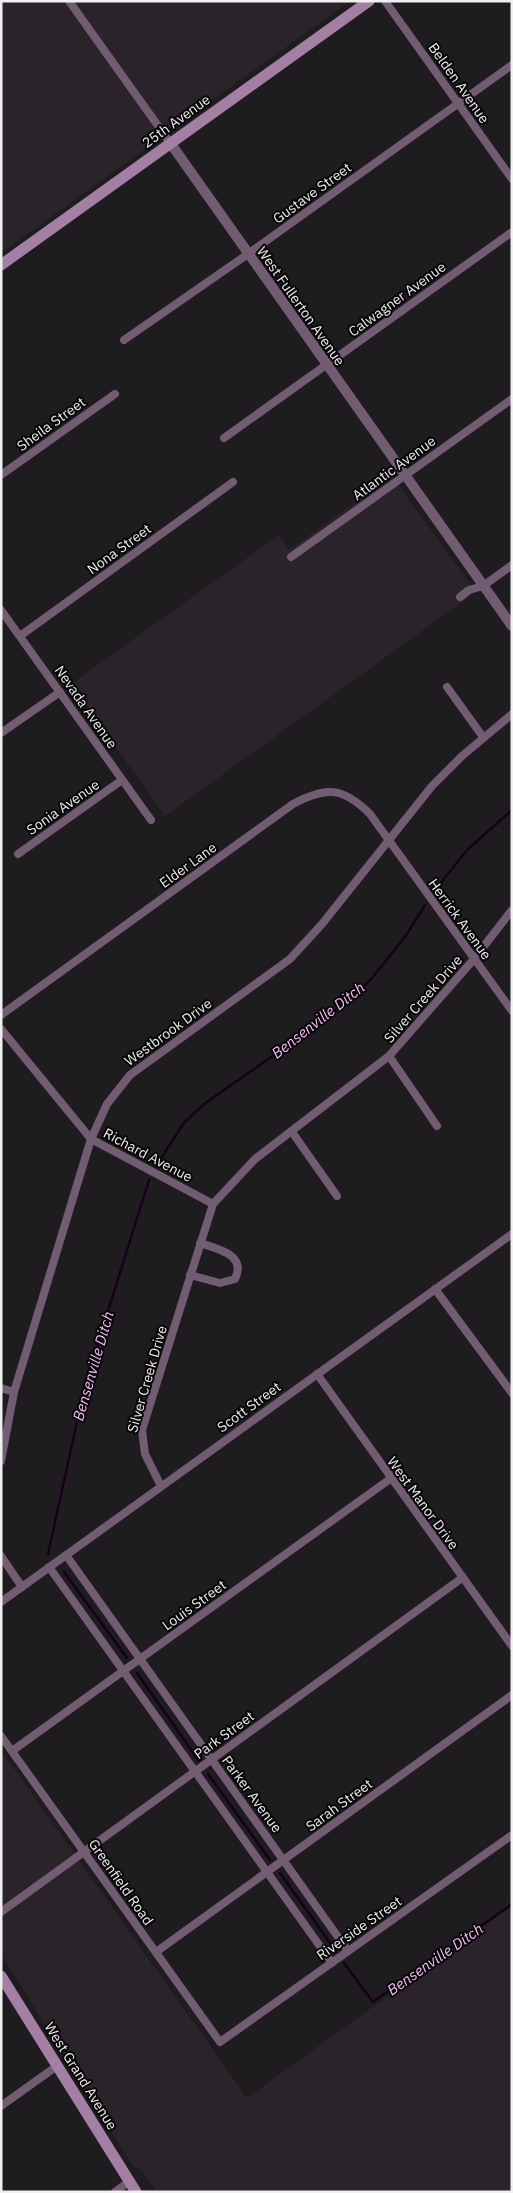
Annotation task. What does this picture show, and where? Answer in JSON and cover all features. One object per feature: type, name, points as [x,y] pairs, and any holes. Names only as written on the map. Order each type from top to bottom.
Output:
[{"type":"main road","name":"25th Avenue","points":[[1,265],[369,1]]},
{"type":"main road","name":"West Grand Avenue","points":[[1,1976],[136,2192]]},
{"type":"street","name":"West Fullerton Avenue","points":[[69,1],[512,626]]},
{"type":"street","name":"Belden Avenue","points":[[386,1],[512,179]]},
{"type":"street","name":"Gustave Street","points":[[124,340],[248,254],[512,65]]},
{"type":"street","name":"Calwagner Avenue","points":[[224,438],[512,232]]},
{"type":"street","name":"Sheila Street","points":[[1,475],[115,394]]},
{"type":"street","name":"Atlantic Avenue","points":[[291,557],[512,399]]},
{"type":"street","name":"Nona Street","points":[[20,636],[233,482]]},
{"type":"street","points":[[460,597],[469,590],[483,586],[512,566]]},
{"type":"street","name":"Nevada Avenue","points":[[1,610],[151,820]]},
{"type":"street","points":[[447,687],[483,738]]},
{"type":"street","points":[[1,733],[60,692]]},
{"type":"street","name":"Westbrook Drive","points":[[1,1461],[14,1392],[90,1139],[107,1104],[130,1075],[290,959],[322,924],[432,786],[483,738],[512,714]]},
{"type":"street","name":"Sonia Avenue","points":[[18,854],[122,780]]},
{"type":"street","name":"Elder Lane","points":[[1,1015],[293,804],[309,795],[328,791],[340,792],[351,797],[370,814],[389,840]]},
{"type":"street","name":"Herrick Avenue","points":[[389,840],[512,1012]]},
{"type":"street","name":"Silver Creek Drive","points":[[161,1486],[144,1454],[142,1430],[213,1204],[242,1170],[389,1056],[474,959],[512,910]]},
{"type":"street","name":"Richard Avenue","points":[[1,1029],[90,1139],[213,1204]]},
{"type":"street","name":"Silver Creek Drive","points":[[389,1056],[437,1126]]},
{"type":"street","points":[[292,1132],[337,1196]]},
{"type":"street","name":"Scott Street","points":[[1,1602],[512,1234]]},
{"type":"street","points":[[190,1275],[224,1283],[235,1279],[238,1272],[236,1260],[231,1254],[200,1243]]},
{"type":"street","points":[[434,1289],[512,1393]]},
{"type":"street","name":"West Manor Drive","points":[[317,1374],[390,1479],[512,1646]]},
{"type":"street","points":[[1,1388],[14,1392]]},
{"type":"street","name":"Louis Street","points":[[12,1751],[390,1479]]},
{"type":"street","name":"Parker Avenue","points":[[66,1555],[348,1951]]},
{"type":"street","points":[[1,1556],[22,1587]]},
{"type":"street","points":[[50,1567],[123,1672],[332,1962]]},
{"type":"street","name":"Park Street","points":[[1,1912],[462,1578]]},
{"type":"street","name":"Sarah Street","points":[[156,1952],[512,1695]]},
{"type":"street","name":"Greenfield Road","points":[[1,1736],[220,2042]]},
{"type":"street","name":"Riverside Street","points":[[220,2042],[512,1835]]},
{"type":"street","points":[[1,2106],[57,2066]]},
{"type":"street","points":[[115,2192],[130,2182]]},
{"type":"shaded area","points":[[1,1],[350,1],[1,253]]},
{"type":"shaded area","points":[[392,476],[476,592],[165,816],[71,684],[279,535],[289,550]]},
{"type":"shaded area","points":[[1,1750],[247,2098],[512,1906],[512,2192],[156,2192],[144,2173],[132,2165],[1,1954]]},
{"type":"waterway","points":[[435,890],[468,849],[512,810]]},
{"type":"waterway","name":"Bensenville Ditch","points":[[157,1165],[183,1124],[204,1104],[307,1032],[350,999],[372,978],[405,937],[425,905]]},
{"type":"waterway","name":"Bensenville Ditch","points":[[48,1554],[86,1381],[149,1180]]},
{"type":"waterway","name":"Bensenville Ditch","points":[[64,1572],[127,1658]]},
{"type":"waterway","name":"Bensenville Ditch","points":[[137,1673],[199,1761]]},
{"type":"waterway","name":"Bensenville Ditch","points":[[208,1774],[270,1860]]},
{"type":"waterway","name":"Bensenville Ditch","points":[[280,1873],[336,1951]]},
{"type":"waterway","name":"Bensenville Ditch","points":[[344,1963],[373,2002],[512,1904]]}]
